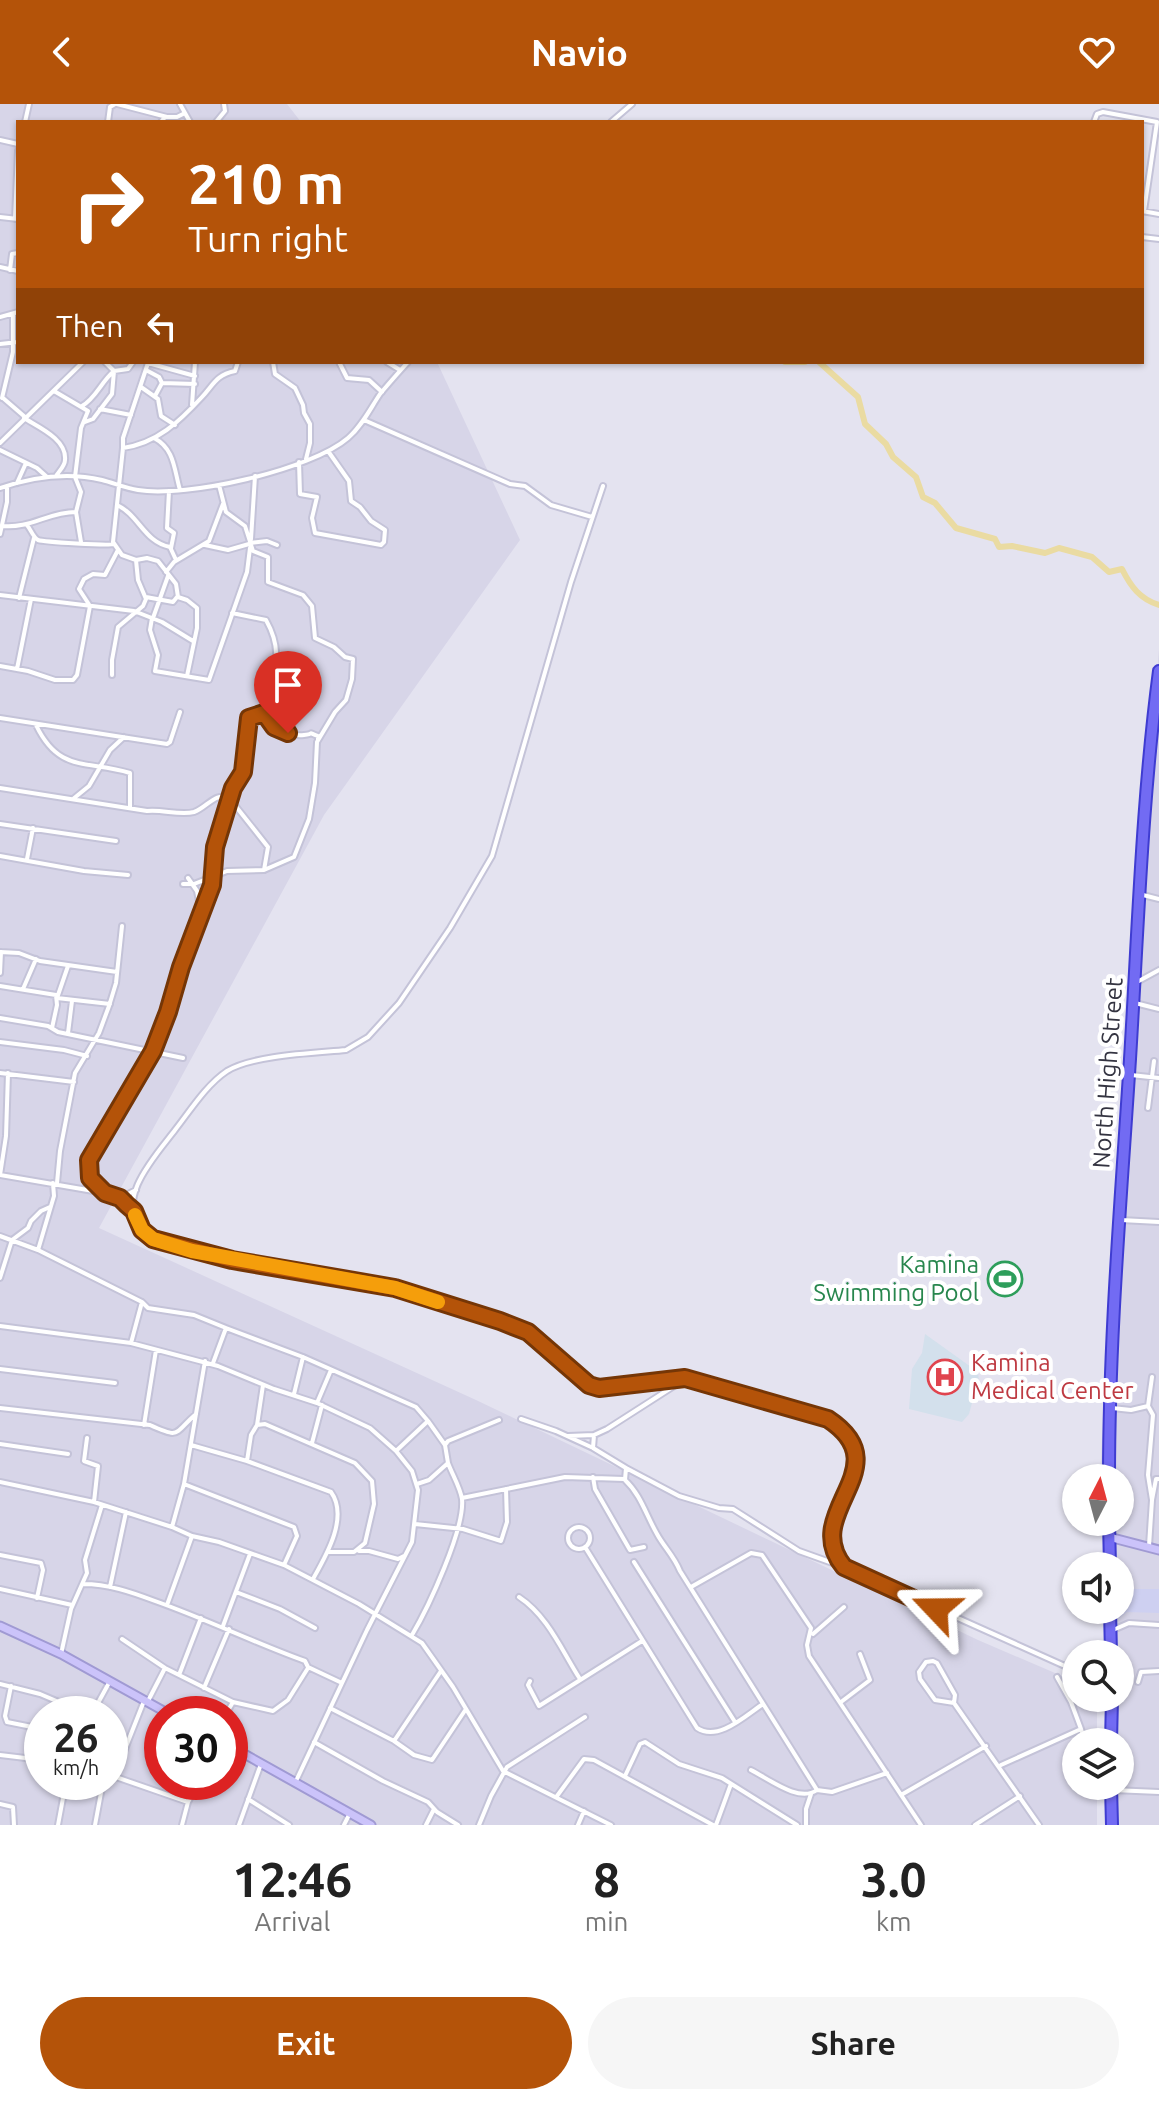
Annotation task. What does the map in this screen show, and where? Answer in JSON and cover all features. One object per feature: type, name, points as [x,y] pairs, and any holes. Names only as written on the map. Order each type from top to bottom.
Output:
[{"type":"highway","name":"North High Street","points":[[1109,1464],[1109,1408],[1134,982],[1153,776],[1159,671]]},
{"type":"highway","points":[[1109,1537],[1110,1552]]},
{"type":"highway","points":[[1111,1624],[1111,1640]]},
{"type":"highway","points":[[1112,1800],[1112,1825]]},
{"type":"street","points":[[116,104],[167,117],[185,113]]},
{"type":"street","points":[[180,104],[189,120]]},
{"type":"street","points":[[613,120],[632,104]]},
{"type":"street","points":[[1095,120],[1097,114],[1103,112],[1158,122],[1144,205]]},
{"type":"street","points":[[163,120],[167,117]]},
{"type":"street","points":[[0,217],[16,219]]},
{"type":"street","points":[[10,270],[12,254],[16,253]]},
{"type":"street","points":[[0,267],[16,271]]},
{"type":"street","points":[[0,317],[16,313],[16,342],[1,398],[53,436],[65,453],[65,463],[56,477]]},
{"type":"street","points":[[0,344],[16,342]]},
{"type":"street","points":[[73,364],[74,371]]},
{"type":"street","points":[[0,443],[81,364]]},
{"type":"street","points":[[85,422],[93,419],[112,394],[114,371],[107,364]]},
{"type":"street","points":[[82,406],[114,371],[128,369],[132,364]]},
{"type":"street","points":[[136,560],[118,550],[112,535],[123,438],[147,364]]},
{"type":"street","points":[[153,364],[195,376]]},
{"type":"street","points":[[170,370],[173,364]]},
{"type":"street","points":[[192,408],[195,364]]},
{"type":"street","points":[[123,448],[144,443],[175,425],[222,374],[235,371],[237,364]]},
{"type":"street","points":[[273,364],[275,374],[295,388],[310,424],[310,443],[302,461],[300,494],[317,497],[313,514],[315,533],[381,545],[385,530],[351,501],[349,481],[328,451]]},
{"type":"street","points":[[340,364],[347,378],[369,380],[382,392]]},
{"type":"street","points":[[390,364],[400,370]]},
{"type":"street","points":[[0,488],[47,477],[75,477],[141,490],[169,491],[219,485],[255,476],[328,451],[350,436],[406,364]]},
{"type":"street","points":[[146,370],[159,377],[162,383]]},
{"type":"street","points":[[0,374],[8,377]]},
{"type":"street","points":[[162,383],[195,384]]},
{"type":"street","points":[[155,396],[162,383]]},
{"type":"street","points":[[141,387],[158,399],[161,416],[175,425]]},
{"type":"street","points":[[54,391],[88,411],[81,428],[75,477],[81,492],[76,512],[81,542]]},
{"type":"street","points":[[100,409],[131,415]]},
{"type":"street","points":[[364,420],[510,484],[525,486],[551,505],[592,517]]},
{"type":"street","points":[[154,438],[164,445],[175,463],[180,490]]},
{"type":"street","points":[[0,450],[47,477]]},
{"type":"street","points":[[17,484],[26,463]]},
{"type":"street","points":[[223,504],[212,538],[176,560],[167,573],[150,630],[158,655],[155,671],[209,680],[247,572],[255,476]]},
{"type":"street","points":[[219,485],[226,512],[245,526],[254,552],[268,557],[268,582],[297,591],[312,606],[315,638],[353,659],[346,700],[317,742]]},
{"type":"street","points":[[0,534],[7,486]]},
{"type":"street","points":[[134,1211],[137,1189],[150,1161],[205,1091],[224,1073],[281,1056],[346,1050],[356,1046],[388,1017],[450,928],[492,856],[603,486]]},
{"type":"street","points":[[169,491],[166,523],[174,533],[171,549],[176,560]]},
{"type":"street","points":[[117,505],[130,511],[156,543],[171,549]]},
{"type":"street","points":[[2,523],[27,525],[51,514],[76,512]]},
{"type":"street","points":[[27,525],[34,538],[42,541],[114,544]]},
{"type":"street","points":[[19,598],[34,538]]},
{"type":"street","points":[[205,545],[228,550],[267,541],[277,545]]},
{"type":"street","points":[[0,666],[55,680],[73,680],[77,675],[90,606],[79,589],[80,585],[93,574],[105,575],[118,550]]},
{"type":"street","points":[[136,560],[143,557],[155,559],[178,588],[178,597],[173,602],[146,597]]},
{"type":"street","points":[[112,675],[118,627],[143,606],[146,597],[137,577],[136,560]]},
{"type":"street","points":[[0,595],[134,611],[194,641]]},
{"type":"street","points":[[178,597],[197,608],[197,628],[187,676]]},
{"type":"street","points":[[17,669],[31,599]]},
{"type":"street","points":[[232,613],[266,620],[269,626],[277,647],[278,661],[270,689],[272,694]]},
{"type":"street","points":[[264,713],[268,702]]},
{"type":"street","points":[[0,718],[169,744],[180,712]]},
{"type":"street","points":[[183,884],[194,884],[227,871],[264,870],[288,862],[299,850],[309,819],[315,783],[318,736],[296,735],[274,727],[264,713]]},
{"type":"street","points":[[84,1187],[90,1178],[89,1160],[93,1151],[153,1051],[208,901],[215,847],[235,783],[243,772],[249,718],[264,713]]},
{"type":"street","points":[[36,725],[46,744],[61,757],[132,774],[130,808]]},
{"type":"street","points":[[73,799],[89,786],[100,766],[124,736]]},
{"type":"street","points":[[0,788],[130,808],[191,813],[221,795],[230,799],[269,849],[264,870]]},
{"type":"street","points":[[0,824],[116,841]]},
{"type":"street","points":[[27,859],[33,828]]},
{"type":"street","points":[[0,856],[84,871],[128,875]]},
{"type":"street","points":[[188,878],[194,884],[201,914]]},
{"type":"street","points":[[1140,895],[1159,899]]},
{"type":"street","points":[[38,1250],[54,1196],[77,1068],[87,1056],[110,1004],[122,926]]},
{"type":"street","points":[[0,973],[1,952],[19,953],[68,966],[117,972]]},
{"type":"street","points":[[23,989],[36,959]]},
{"type":"street","points":[[52,1028],[57,998],[68,966]]},
{"type":"street","points":[[1134,982],[1159,970]]},
{"type":"street","points":[[0,986],[53,994],[72,1001],[110,1004]]},
{"type":"street","points":[[68,1033],[72,1001]]},
{"type":"street","points":[[1133,1002],[1159,1009]]},
{"type":"street","points":[[0,1018],[183,1058]]},
{"type":"street","points":[[0,1042],[87,1056]]},
{"type":"street","points":[[1148,1108],[1154,1061]]},
{"type":"street","points":[[0,1073],[74,1082]]},
{"type":"street","points":[[8,1073],[6,1136],[0,1175],[84,1187],[120,1198],[134,1211],[142,1230],[153,1239],[232,1260],[395,1288],[500,1321],[528,1332],[589,1385],[599,1388],[685,1378],[828,1419],[845,1431],[857,1456],[855,1469],[831,1530],[837,1559],[844,1567]]},
{"type":"street","points":[[1129,1075],[1159,1078]]},
{"type":"street","points":[[0,1108],[7,1108]]},
{"type":"street","points":[[90,1178],[105,1193]]},
{"type":"street","points":[[120,1198],[137,1189]]},
{"type":"street","points":[[0,1278],[12,1240],[28,1228],[41,1211],[50,1207]]},
{"type":"street","points":[[1119,1220],[1159,1222]]},
{"type":"street","points":[[0,1236],[38,1250],[142,1302],[148,1308],[194,1315],[303,1357],[416,1407],[445,1445],[448,1463],[462,1498],[458,1528],[423,1617],[412,1635]]},
{"type":"street","points":[[131,1343],[142,1302]]},
{"type":"street","points":[[0,1326],[131,1343],[205,1361],[320,1404],[370,1428],[396,1451],[412,1471],[417,1484],[415,1524],[406,1555],[296,1783]]},
{"type":"street","points":[[213,1364],[226,1328]]},
{"type":"street","points":[[144,1425],[156,1350]]},
{"type":"street","points":[[294,1395],[303,1357]]},
{"type":"street","points":[[172,1527],[184,1484],[205,1361]]},
{"type":"street","points":[[0,1369],[115,1383]]},
{"type":"street","points":[[312,1443],[331,1370]]},
{"type":"street","points":[[1152,1377],[1148,1406],[1153,1415],[1148,1475],[1152,1500]]},
{"type":"street","points":[[568,1436],[594,1435],[613,1426],[685,1378]]},
{"type":"street","points":[[247,1461],[263,1385]]},
{"type":"street","points":[[1109,1408],[1131,1410],[1148,1406]]},
{"type":"street","points":[[0,1408],[153,1426],[173,1434],[196,1414]]},
{"type":"street","points":[[521,1419],[593,1448],[679,1496],[733,1509],[799,1551],[844,1567],[1062,1665]]},
{"type":"street","points":[[445,1445],[450,1439],[470,1434],[499,1420]]},
{"type":"street","points":[[396,1451],[428,1421]]},
{"type":"street","points":[[257,1425],[265,1424],[355,1463],[372,1481],[373,1516],[365,1543],[357,1551]]},
{"type":"street","points":[[593,1448],[594,1435]]},
{"type":"street","points":[[87,1438],[84,1461],[98,1466],[94,1502]]},
{"type":"street","points":[[0,1444],[68,1454]]},
{"type":"street","points":[[191,1445],[247,1461],[331,1492],[337,1510],[328,1552],[313,1580]]},
{"type":"street","points":[[1151,1449],[1159,1449]]},
{"type":"street","points":[[417,1484],[429,1480],[448,1463]]},
{"type":"street","points":[[624,1479],[626,1468]]},
{"type":"street","points":[[462,1498],[565,1477],[624,1479],[637,1492],[659,1538],[676,1559],[817,1790]]},
{"type":"street","points":[[593,1477],[595,1489],[630,1550],[644,1547]]},
{"type":"street","points":[[1149,1546],[1152,1500],[1156,1479],[1159,1479]]},
{"type":"street","points":[[0,1482],[94,1502],[284,1565],[412,1635],[433,1657],[503,1771],[610,1825]]},
{"type":"street","points":[[184,1484],[294,1527],[297,1536],[284,1565]]},
{"type":"street","points":[[415,1524],[458,1528],[501,1541],[507,1522],[506,1489]]},
{"type":"street","points":[[61,1654],[73,1606],[87,1573],[85,1560],[102,1505]]},
{"type":"street","points":[[110,1587],[126,1512]]},
{"type":"street","points":[[581,1527],[588,1531],[590,1540],[585,1547],[576,1549],[569,1544],[568,1536],[572,1528],[581,1527]]},
{"type":"street","points":[[167,1605],[192,1536]]},
{"type":"street","points":[[1109,1537],[1159,1550]]},
{"type":"street","points":[[585,1547],[697,1728],[710,1734],[763,1704]]},
{"type":"street","points":[[328,1552],[369,1551],[398,1559],[406,1555]]},
{"type":"street","points":[[691,1587],[751,1553],[762,1555],[811,1628],[807,1645],[809,1656],[921,1825]]},
{"type":"street","points":[[223,1627],[250,1554]]},
{"type":"street","points":[[0,1555],[41,1563],[43,1570],[37,1598]]},
{"type":"street","points":[[634,1562],[735,1722]]},
{"type":"street","points":[[83,1584],[110,1587],[167,1605],[305,1661],[308,1667],[343,1683]]},
{"type":"street","points":[[0,1589],[73,1606]]},
{"type":"street","points":[[236,1592],[280,1609],[315,1628]]},
{"type":"street","points":[[519,1597],[537,1612],[580,1679]]},
{"type":"street","points":[[811,1635],[844,1607]]},
{"type":"street","points":[[179,1675],[201,1618]]},
{"type":"street","points":[[1111,1631],[1129,1623],[1159,1625]]},
{"type":"street","points":[[0,1626],[61,1654],[144,1700]]},
{"type":"street","points":[[204,1688],[229,1629]]},
{"type":"street","points":[[122,1639],[165,1668],[221,1696]]},
{"type":"street","points":[[530,1681],[528,1685],[539,1706],[642,1640]]},
{"type":"street","points":[[841,1702],[870,1680],[860,1654]]},
{"type":"street","points":[[954,1703],[935,1700],[920,1679],[919,1672],[926,1662],[937,1663],[955,1695],[954,1703],[1039,1825]]},
{"type":"street","points":[[248,1705],[273,1711],[288,1700],[308,1667]]},
{"type":"street","points":[[149,1696],[165,1668]]},
{"type":"street","points":[[394,1741],[441,1671]]},
{"type":"street","points":[[1138,1682],[1141,1672],[1159,1671]]},
{"type":"street","points":[[1057,1677],[1081,1728]]},
{"type":"street","points":[[101,1696],[110,1681]]},
{"type":"street","points":[[0,1684],[45,1696]]},
{"type":"street","points":[[11,1686],[5,1716],[7,1722],[24,1725]]},
{"type":"street","points":[[128,1741],[144,1705]]},
{"type":"street","points":[[330,1708],[394,1741],[414,1755],[432,1760],[466,1709]]},
{"type":"street","points":[[479,1825],[503,1771],[525,1753],[585,1717]]},
{"type":"street","points":[[1000,1766],[1062,1738]]},
{"type":"street","points":[[314,1742],[428,1802],[458,1825]]},
{"type":"street","points":[[625,1776],[640,1744],[645,1742],[679,1764],[722,1778],[797,1825]]},
{"type":"street","points":[[901,1795],[986,1746]]},
{"type":"street","points":[[0,1755],[24,1758]]},
{"type":"street","points":[[248,1756],[371,1825]]},
{"type":"street","points":[[557,1796],[584,1759],[594,1760],[714,1825],[731,1784]]},
{"type":"street","points":[[261,1764],[248,1799],[289,1825]]},
{"type":"street","points":[[751,1770],[806,1795],[817,1790],[832,1792],[887,1773]]},
{"type":"street","points":[[128,1781],[188,1802],[182,1825]]},
{"type":"street","points":[[1134,1790],[1159,1792]]},
{"type":"street","points":[[806,1825],[806,1809],[811,1794]]},
{"type":"street","points":[[975,1825],[1020,1796]]},
{"type":"street","points":[[58,1825],[63,1800]]},
{"type":"street","points":[[95,1825],[100,1800]]},
{"type":"street","points":[[239,1825],[248,1800]]},
{"type":"street","points":[[0,1804],[13,1807],[14,1825]]},
{"type":"street","points":[[426,1825],[434,1809]]},
{"type":"street","points":[[578,1825],[584,1811]]},
{"type":"street","points":[[344,1825],[350,1813]]},
{"type":"shaded area","points":[[0,104],[287,104],[299,120],[16,120],[16,364],[438,364],[520,540],[324,815],[99,1228],[476,1400],[978,1640],[1062,1676],[1062,1712],[1097,1712],[1097,1728],[1062,1728],[1062,1800],[1097,1800],[1097,1825],[0,1825]]},
{"type":"shaded area","points":[[1159,649],[1159,1548],[1110,1536],[1134,1536],[1134,1464],[1101,1464]]},
{"type":"shaded area","name":"Kamina Medical Center","points":[[925,1334],[978,1372],[979,1383],[970,1400],[969,1414],[962,1422],[909,1409],[912,1369],[922,1353]]},
{"type":"shaded area","points":[[1112,1543],[1159,1554],[1159,1825],[1115,1825],[1114,1800],[1134,1800],[1134,1728],[1114,1728],[1114,1712],[1134,1712],[1134,1640],[1113,1640],[1113,1624],[1134,1624],[1134,1552],[1112,1552]]},
{"type":"shaded area","points":[[1134,1589],[1159,1589],[1159,1613],[1134,1612]]},
{"type":"waterway","points":[[821,364],[858,397],[865,424],[886,444],[893,457],[916,477],[923,497],[935,503],[956,528],[995,539],[999,547],[1012,546],[1045,553],[1059,548],[1092,557],[1109,572],[1122,569],[1137,592],[1159,605]]},
{"type":"slow traffic","points":[[135,1215],[142,1230],[153,1239],[192,1251],[395,1288],[438,1302]]},
{"type":"place","name":"Kamina Swimming Pool","points":[[1005,1279]]},
{"type":"place","name":"Kamina Medical Center","points":[[945,1377]]},
{"type":"route","points":[[288,733],[274,727],[264,713],[249,718],[243,772],[233,788],[219,832],[208,901],[181,967],[153,1051],[93,1151],[89,1160],[90,1178],[105,1193],[120,1198],[134,1211],[142,1230],[153,1239],[232,1260],[395,1288],[500,1321],[528,1332],[589,1385],[609,1389],[685,1378],[828,1419],[845,1431],[857,1456],[855,1469],[831,1530],[837,1559],[844,1567],[936,1609]]}]
